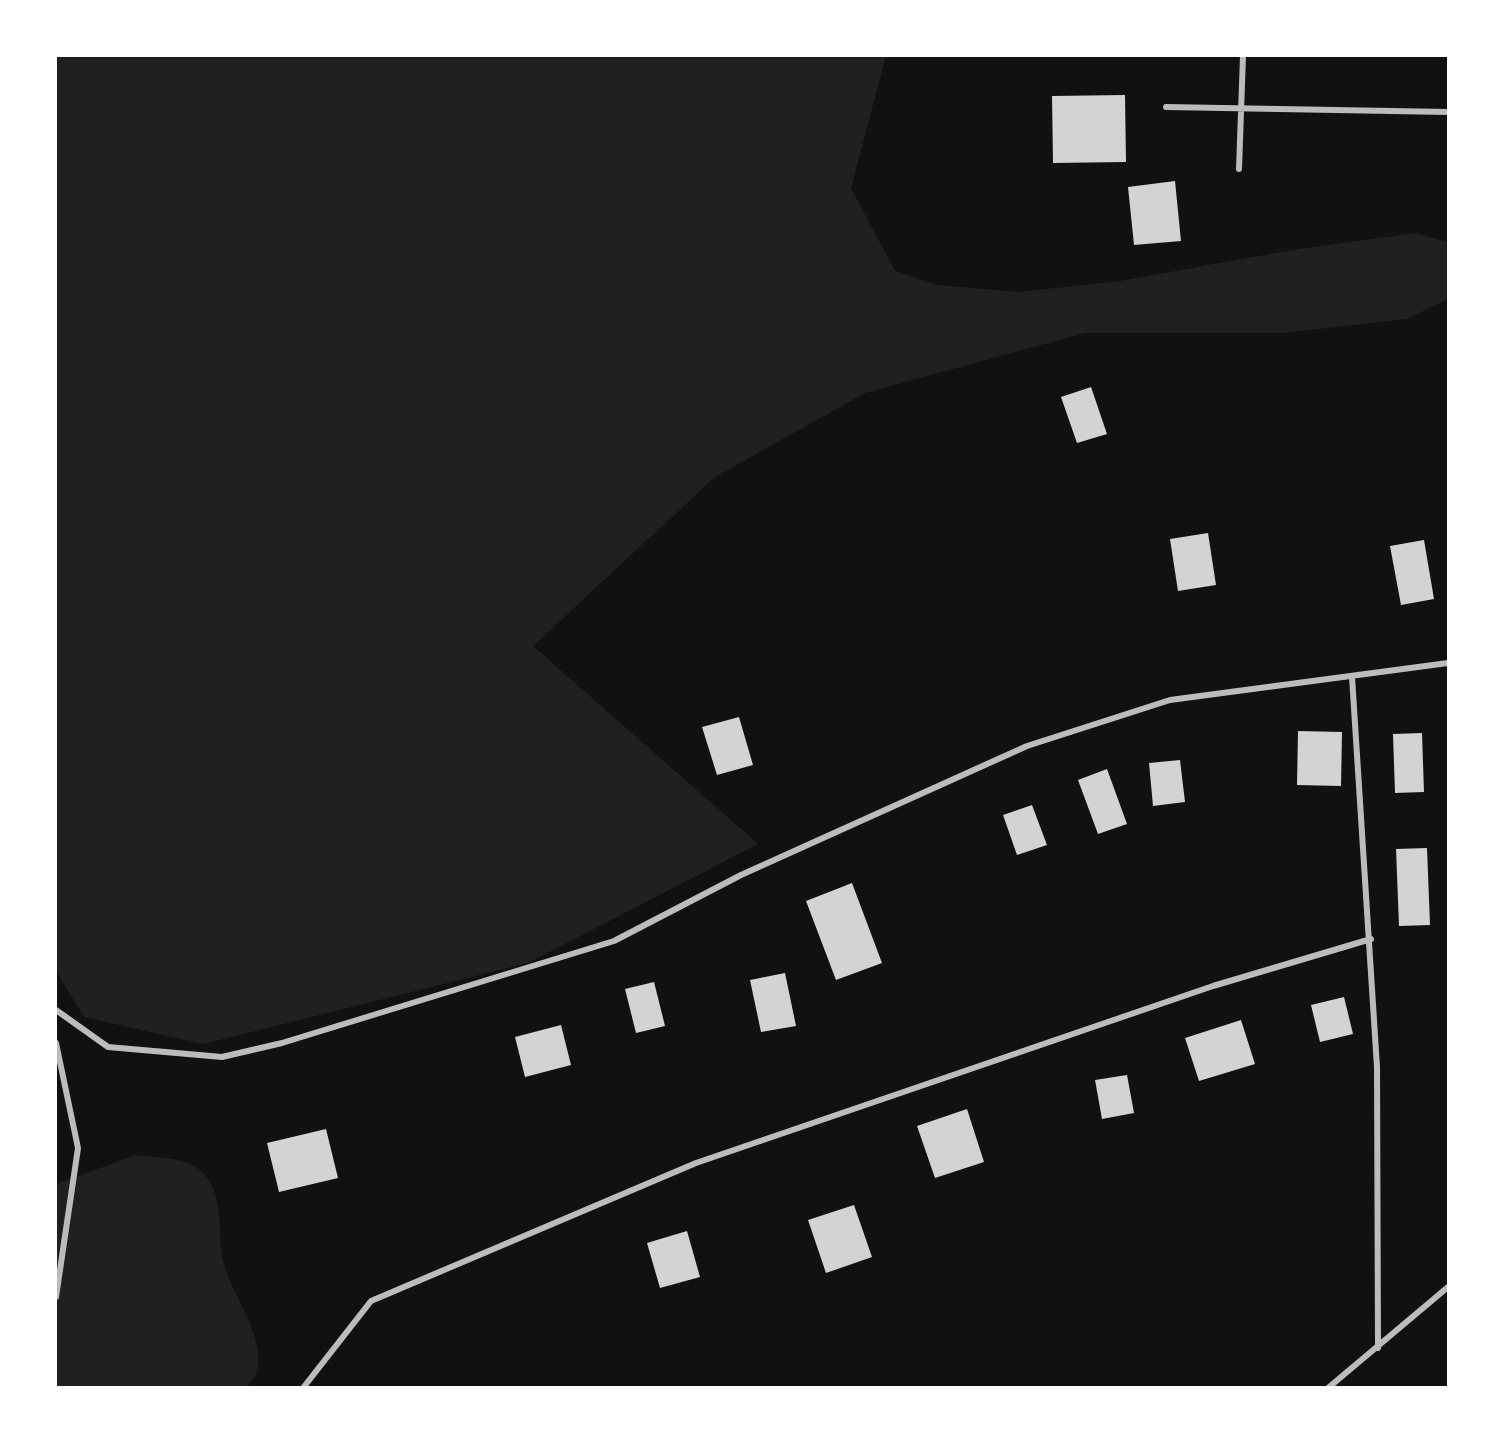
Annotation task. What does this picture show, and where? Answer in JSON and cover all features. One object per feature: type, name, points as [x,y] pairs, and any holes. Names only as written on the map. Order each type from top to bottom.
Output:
[{"type":"street","points":[[1239,169],[1243,56]]},
{"type":"street","points":[[1166,107],[1449,112]]},
{"type":"street","points":[[56,1010],[108,1047],[222,1057],[282,1043],[614,942],[741,875],[1027,746],[1170,700],[1449,663]]},
{"type":"street","points":[[1352,677],[1371,939],[1377,1067],[1378,1348]]},
{"type":"street","points":[[303,1388],[370,1301],[685,1168],[863,1104],[1202,990],[1371,939]]},
{"type":"street","points":[[56,1043],[78,1148],[56,1297]]},
{"type":"street","points":[[1328,1388],[1449,1287]]},
{"type":"shaded area","points":[[56,56],[886,56],[851,188],[895,271],[938,285],[1019,292],[1120,281],[1292,250],[1415,233],[1448,242],[1448,299],[1407,319],[1283,333],[1085,333],[865,393],[715,477],[533,646],[758,844],[528,963],[203,1044],[84,1017],[56,971]]},
{"type":"shaded area","points":[[136,1155],[173,1159],[191,1164],[205,1175],[212,1185],[218,1208],[225,1268],[257,1345],[258,1361],[255,1376],[246,1388],[56,1387],[56,1184]]},
{"type":"building","points":[[1125,95],[1126,162],[1053,163],[1052,96]]},
{"type":"building","points":[[1175,181],[1181,241],[1134,245],[1128,187]]},
{"type":"building","points":[[1091,387],[1107,434],[1077,443],[1061,397]]},
{"type":"building","points":[[1208,533],[1216,585],[1178,591],[1170,539]]},
{"type":"building","points":[[1424,540],[1434,599],[1401,605],[1390,546]]},
{"type":"building","points":[[739,717],[753,765],[717,775],[702,727]]},
{"type":"building","points":[[1298,731],[1342,732],[1341,786],[1297,785]]},
{"type":"building","points":[[1422,733],[1424,792],[1395,793],[1393,734]]},
{"type":"building","points":[[1180,760],[1185,802],[1153,806],[1149,763]]},
{"type":"building","points":[[1107,769],[1127,824],[1098,834],[1078,780]]},
{"type":"building","points":[[1032,805],[1047,845],[1017,855],[1003,815]]},
{"type":"building","points":[[1427,848],[1430,925],[1399,926],[1396,849]]},
{"type":"building","points":[[852,883],[882,963],[836,980],[806,901]]},
{"type":"building","points":[[785,973],[796,1026],[761,1032],[750,980]]},
{"type":"building","points":[[654,982],[665,1026],[636,1033],[625,989]]},
{"type":"building","points":[[1344,997],[1353,1034],[1320,1042],[1311,1005]]},
{"type":"building","points":[[1241,1020],[1255,1064],[1199,1081],[1185,1038]]},
{"type":"building","points":[[561,1025],[571,1065],[525,1077],[515,1037]]},
{"type":"building","points":[[1127,1075],[1134,1113],[1102,1119],[1095,1080]]},
{"type":"building","points":[[967,1109],[984,1162],[935,1178],[917,1126]]},
{"type":"building","points":[[326,1129],[338,1178],[279,1192],[267,1143]]},
{"type":"building","points":[[854,1205],[872,1257],[826,1273],[808,1220]]},
{"type":"building","points":[[687,1231],[700,1277],[660,1288],[647,1243]]}]
